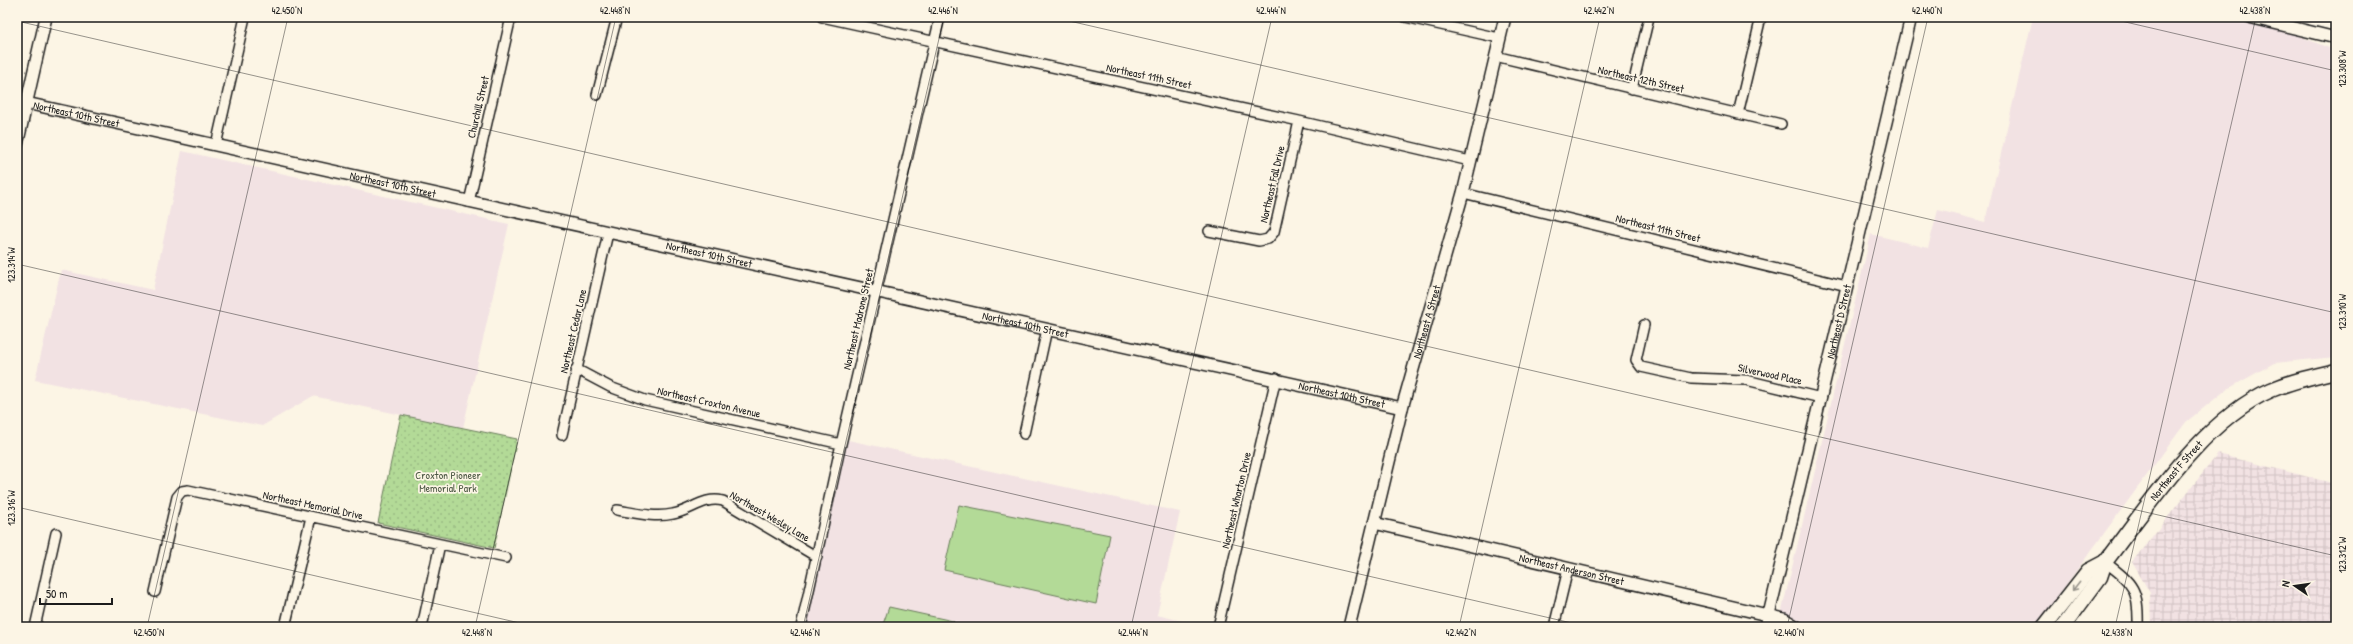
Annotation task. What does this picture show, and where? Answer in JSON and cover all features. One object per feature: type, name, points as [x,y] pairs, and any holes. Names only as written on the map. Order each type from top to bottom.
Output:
[{"type":"main road","name":"Northeast F Street","points":[[2063,627],[2100,577],[2105,562],[2192,453],[2232,414],[2270,390],[2336,371]]},
{"type":"main road","points":[[2044,627],[2088,571],[2105,562]]},
{"type":"street","points":[[17,145],[22,102],[46,17]]},
{"type":"street","points":[[216,145],[245,17]]},
{"type":"street","name":"Churchill Street","points":[[469,202],[511,17]]},
{"type":"street","points":[[597,95],[617,17]]},
{"type":"street","name":"Northeast 11th Street","points":[[822,17],[935,43],[1299,121],[1470,161]]},
{"type":"street","name":"Northeast Madrone Street","points":[[801,627],[841,444],[940,17]]},
{"type":"street","points":[[1405,17],[1500,38]]},
{"type":"street","name":"Northeast A Street","points":[[1349,627],[1402,408],[1463,193],[1504,17]]},
{"type":"street","points":[[1632,89],[1649,17]]},
{"type":"street","points":[[1738,114],[1761,17]]},
{"type":"street","name":"Northeast D Street","points":[[1766,627],[1911,17]]},
{"type":"street","points":[[2249,17],[2336,38]]},
{"type":"street","name":"Northeast 12th Street","points":[[1495,56],[1781,124]]},
{"type":"street","name":"Northeast 10th Street","points":[[22,102],[608,233],[1276,378],[1402,408]]},
{"type":"street","name":"Northeast Fall Drive","points":[[1209,231],[1259,241],[1268,239],[1274,232],[1299,121]]},
{"type":"street","name":"Northeast 11th Street","points":[[1463,193],[1846,286]]},
{"type":"street","name":"Northeast Cedar Lane","points":[[562,435],[608,233]]},
{"type":"street","name":"Silverwood Place","points":[[1644,325],[1636,360],[1641,367],[1691,378],[1746,380],[1821,398]]},
{"type":"street","points":[[1024,434],[1047,329]]},
{"type":"street","name":"Northeast Croxton Avenue","points":[[576,369],[610,387],[645,400],[841,444]]},
{"type":"street","name":"Northeast Wharton Drive","points":[[1218,627],[1276,378]]},
{"type":"street","name":"Northeast Memorial Drive","points":[[155,592],[177,498],[182,491],[188,490],[506,558]]},
{"type":"street","name":"Northeast Wesley Lane","points":[[617,510],[656,516],[674,514],[704,502],[716,500],[817,557]]},
{"type":"street","points":[[285,627],[311,517]]},
{"type":"street","name":"Northeast Anderson Street","points":[[1374,523],[1784,619],[1797,627]]},
{"type":"street","points":[[35,627],[56,533]]},
{"type":"street","points":[[422,627],[440,544]]},
{"type":"street","points":[[2105,562],[2132,587],[2139,608],[2138,627]]},
{"type":"street","points":[[1554,627],[1568,569]]},
{"type":"shaded area","points":[[2033,17],[2229,17],[2302,37],[2336,51],[2336,357],[2274,363],[2226,390],[2186,422],[2035,627],[1778,627],[1871,234],[1928,248],[1938,210],[1985,222]]},
{"type":"shaded area","points":[[182,151],[509,224],[463,428],[313,396],[262,426],[35,380],[61,270],[153,290]]},
{"type":"shaded area","points":[[848,440],[1180,512],[1157,615],[1207,627],[806,627]]},
{"type":"shaded area","points":[[2218,454],[2336,484],[2336,627],[2151,627],[2150,593],[2132,562]]},
{"type":"green space","name":"Croxton Pioneer Memorial Park","points":[[401,415],[517,439],[494,548],[378,523]]},
{"type":"green space","points":[[959,505],[1110,535],[1096,604],[944,570]]},
{"type":"green space","points":[[889,607],[953,621],[958,627],[882,627]]}]
